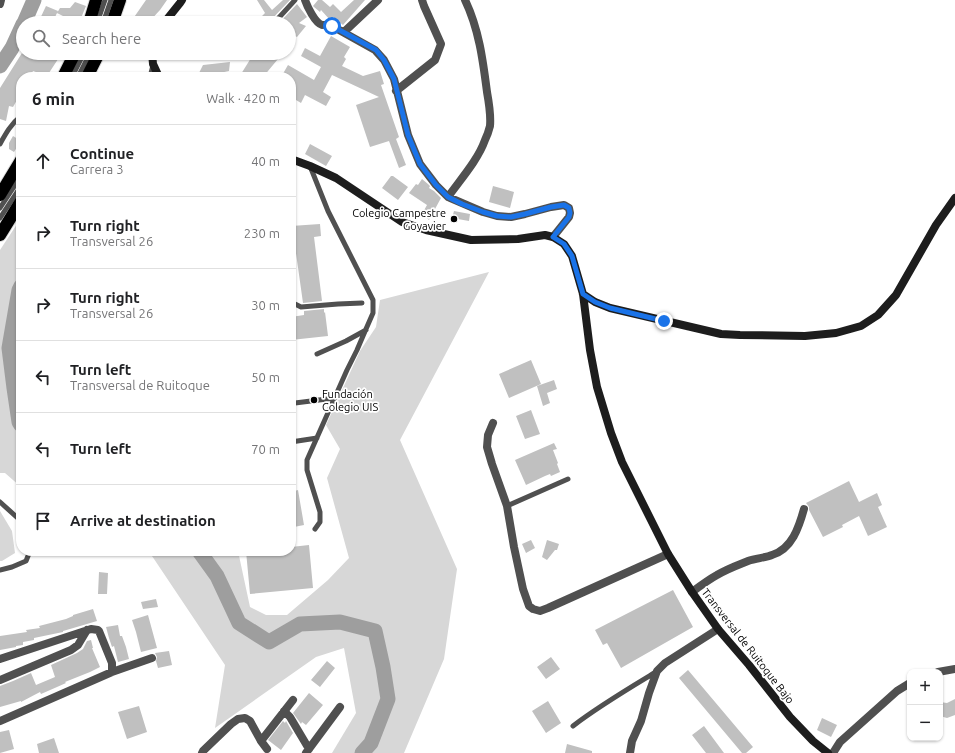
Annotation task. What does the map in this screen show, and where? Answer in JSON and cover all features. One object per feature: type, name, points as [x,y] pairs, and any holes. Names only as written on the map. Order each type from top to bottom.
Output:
[{"type":"highway","points":[[91,16],[96,0]]},
{"type":"highway","points":[[114,16],[118,0]]},
{"type":"highway","points":[[66,72],[72,60]]},
{"type":"highway","points":[[90,72],[96,60]]},
{"type":"highway","points":[[0,235],[16,178]]},
{"type":"street","points":[[0,4],[1,0]]},
{"type":"street","points":[[170,16],[182,0]]},
{"type":"street","points":[[296,161],[336,178],[402,222],[426,230],[471,240],[518,239],[545,235],[553,237],[569,217],[570,213],[569,208],[564,205],[511,217],[497,216],[462,204],[448,197],[436,185],[420,164],[408,135],[394,79],[384,60],[376,50],[332,26],[327,24],[322,25],[318,22],[306,6],[305,0]]},
{"type":"street","points":[[344,32],[378,0]]},
{"type":"street","points":[[396,91],[435,60],[441,44],[422,0]]},
{"type":"street","points":[[448,197],[481,151],[490,126],[489,105],[479,41],[465,0]]},
{"type":"street","points":[[153,60],[156,72]]},
{"type":"street","points":[[583,294],[595,302],[610,308],[722,334],[806,336],[836,333],[861,326],[878,315],[896,295],[936,225],[955,198]]},
{"type":"street","name":"Transversal de Ruitoque Bajo","points":[[553,237],[564,244],[572,256],[583,294],[590,350],[597,387],[611,433],[622,462],[668,554],[718,629],[790,717],[813,741],[828,753]]},
{"type":"street","points":[[493,423],[488,435],[487,447],[507,506],[523,589],[529,606],[533,609],[540,611],[548,608],[668,554]]},
{"type":"street","points":[[692,592],[717,575],[731,568],[750,560],[771,556],[781,552],[791,541],[800,525],[804,509]]},
{"type":"street","points":[[0,659],[94,629],[98,630],[112,663],[112,672]]},
{"type":"street","points":[[630,753],[632,740],[641,721],[657,671],[664,663],[718,629]]},
{"type":"street","points":[[0,680],[71,650],[78,645],[87,630]]},
{"type":"street","points":[[0,721],[112,672],[152,658]]},
{"type":"street","points":[[943,671],[955,668]]},
{"type":"street","points":[[833,753],[840,742],[897,691],[907,685]]},
{"type":"street","points":[[261,741],[293,700]]},
{"type":"street","points":[[284,711],[290,717],[308,751],[340,707]]},
{"type":"street","points":[[202,753],[231,724],[238,719],[245,718],[250,721],[267,749]]},
{"type":"lane","points":[[99,16],[105,0]]},
{"type":"lane","points":[[108,16],[118,0]]},
{"type":"lane","points":[[280,16],[295,0]]},
{"type":"lane","points":[[74,72],[80,60]]},
{"type":"lane","points":[[80,72],[86,60]]},
{"type":"lane","points":[[150,72],[153,64]]},
{"type":"lane","points":[[0,144],[8,129],[16,120]]},
{"type":"lane","points":[[310,166],[328,211],[373,300],[373,313],[307,460],[307,470],[320,512],[320,522],[315,529]]},
{"type":"lane","points":[[0,208],[10,202],[16,188]]},
{"type":"lane","points":[[0,218],[16,193]]},
{"type":"lane","points":[[296,304],[301,307],[362,303]]},
{"type":"lane","points":[[317,354],[366,329]]},
{"type":"lane","points":[[296,403],[335,398]]},
{"type":"lane","points":[[296,441],[317,438]]},
{"type":"lane","points":[[507,506],[568,479]]},
{"type":"lane","points":[[0,502],[16,516]]},
{"type":"lane","points":[[0,570],[26,561],[28,556]]},
{"type":"lane","points":[[573,726],[619,694],[657,671]]},
{"type":"shaded area","points":[[16,226],[16,483],[5,473],[0,473],[0,250]]},
{"type":"shaded area","points":[[489,272],[400,440],[457,569],[444,659],[404,753],[332,753],[356,713],[344,648],[316,657],[215,728],[225,665],[152,556],[239,556],[250,607],[266,615],[287,615],[328,580],[349,558],[327,478],[340,449],[326,425],[360,351],[376,327],[380,300]]},
{"type":"shaded area","points":[[0,511],[12,531],[15,553],[2,561],[0,561]]},
{"type":"building","points":[[146,0],[167,0],[154,16],[135,16]]},
{"type":"building","points":[[257,0],[264,0],[272,10],[283,0],[290,0],[275,16],[262,16],[265,13]]},
{"type":"building","points":[[318,0],[322,0],[330,7],[333,4],[341,12],[354,0],[365,0],[343,25],[333,17],[330,20],[321,10],[320,12],[313,6]]},
{"type":"building","points":[[75,2],[86,6],[82,16],[63,16],[57,13],[60,8],[70,8]]},
{"type":"building","points":[[297,4],[307,17],[299,23],[306,26],[297,37],[296,16],[286,16]]},
{"type":"building","points":[[46,6],[58,11],[56,16],[41,16]]},
{"type":"building","points":[[331,36],[350,47],[344,57],[346,59],[342,66],[363,76],[380,71],[384,84],[381,85],[399,137],[396,139],[406,165],[399,168],[389,141],[370,147],[356,105],[379,97],[332,75],[323,92],[331,97],[326,106],[305,95],[301,103],[296,100],[296,72],[284,72],[288,65],[314,80],[321,67],[301,56],[305,48],[320,56]]},
{"type":"building","points":[[18,60],[57,60],[50,72],[16,72],[16,102],[13,107],[9,106],[6,121],[0,119],[0,88]]},
{"type":"building","points":[[250,60],[277,60],[267,72],[242,72]]},
{"type":"building","points":[[230,62],[229,71],[224,72],[200,72],[203,65]]},
{"type":"building","points":[[13,136],[16,138],[16,149],[14,152],[9,149],[9,143]]},
{"type":"building","points":[[310,144],[332,156],[326,166],[305,154]]},
{"type":"building","points":[[391,176],[408,187],[398,200],[382,188]]},
{"type":"building","points":[[422,179],[430,186],[429,188],[441,198],[429,220],[422,214],[427,205],[409,193]]},
{"type":"building","points":[[493,186],[514,192],[510,208],[489,202]]},
{"type":"building","points":[[454,211],[470,214],[469,221],[452,218]]},
{"type":"building","points":[[320,224],[321,236],[314,237],[322,301],[303,303],[296,253],[296,226]]},
{"type":"building","points":[[324,309],[328,336],[296,339],[296,316],[304,315],[304,311]]},
{"type":"building","points":[[531,360],[541,384],[509,398],[499,374]]},
{"type":"building","points":[[554,380],[557,389],[547,393],[550,403],[543,406],[537,386]]},
{"type":"building","points":[[531,410],[540,434],[525,439],[516,416]]},
{"type":"building","points":[[554,443],[557,449],[553,450],[560,472],[551,476],[550,474],[526,485],[515,460]]},
{"type":"building","points":[[849,481],[859,502],[877,493],[882,505],[878,507],[887,527],[868,536],[859,516],[842,525],[843,527],[823,537],[806,503]]},
{"type":"building","points":[[298,490],[304,525],[296,527],[296,491]]},
{"type":"building","points":[[531,540],[535,548],[526,553],[522,544]]},
{"type":"building","points":[[547,540],[559,544],[557,550],[555,550],[547,560],[542,557]]},
{"type":"building","points":[[309,545],[313,588],[250,594],[246,556],[296,556],[296,546]]},
{"type":"building","points":[[99,572],[108,573],[107,594],[98,594]]},
{"type":"building","points":[[673,590],[693,627],[621,668],[607,643],[603,645],[595,630]]},
{"type":"building","points":[[156,599],[158,607],[143,609],[141,602]]},
{"type":"building","points":[[93,609],[97,621],[63,632],[34,638],[34,640],[23,642],[23,645],[0,650],[0,636],[27,632],[26,630],[40,628],[39,626],[66,619],[73,615]]},
{"type":"building","points":[[148,615],[157,648],[141,652],[132,620]]},
{"type":"building","points":[[118,625],[120,636],[122,636],[129,659],[118,662],[114,646],[112,647],[106,627]]},
{"type":"building","points":[[91,640],[92,648],[100,667],[41,694],[40,692],[21,702],[0,707],[0,686],[31,673],[36,685],[55,677],[51,665],[77,653],[83,649],[87,641]]},
{"type":"building","points":[[169,651],[172,665],[158,668],[155,653]]},
{"type":"building","points":[[551,657],[560,669],[546,679],[537,667]]},
{"type":"building","points":[[327,661],[335,668],[320,687],[311,680]]},
{"type":"building","points":[[688,670],[753,747],[746,753],[742,753],[679,678]]},
{"type":"building","points":[[309,693],[323,705],[306,725],[302,722],[301,724],[293,713]]},
{"type":"building","points":[[955,699],[955,715],[947,718],[943,717],[943,702],[947,703]]},
{"type":"building","points":[[548,701],[561,723],[546,733],[532,711]]},
{"type":"building","points":[[139,706],[147,732],[127,739],[118,712]]},
{"type":"building","points":[[822,718],[837,725],[831,737],[817,730]]},
{"type":"building","points":[[283,721],[285,723],[286,721],[293,733],[281,750],[268,740]]},
{"type":"building","points":[[704,726],[724,753],[706,753],[692,735]]},
{"type":"building","points":[[9,730],[14,749],[0,753],[0,732]]},
{"type":"building","points":[[54,738],[59,753],[39,753],[37,744]]},
{"type":"building","points":[[567,744],[592,751],[592,753],[565,753]]},
{"type":"waterway","points":[[27,16],[34,0]]},
{"type":"waterway","points":[[0,66],[16,39]]},
{"type":"waterway","points":[[16,307],[9,348],[16,402]]},
{"type":"waterway","points":[[203,556],[217,576],[239,623],[269,642],[300,624],[340,622],[375,631],[388,699],[371,743],[362,753]]},
{"type":"place","name":"Colegio Campestre Goyavier","points":[[454,219]]},
{"type":"place","name":"Fundación Colegio UIS","points":[[314,400]]},
{"type":"route","points":[[332,26],[376,50],[384,60],[394,79],[408,135],[420,164],[427,175],[448,197],[483,212],[497,216],[511,217],[564,205],[569,208],[569,217],[553,237],[564,244],[572,256],[583,294],[595,302],[610,308],[664,321]]}]
